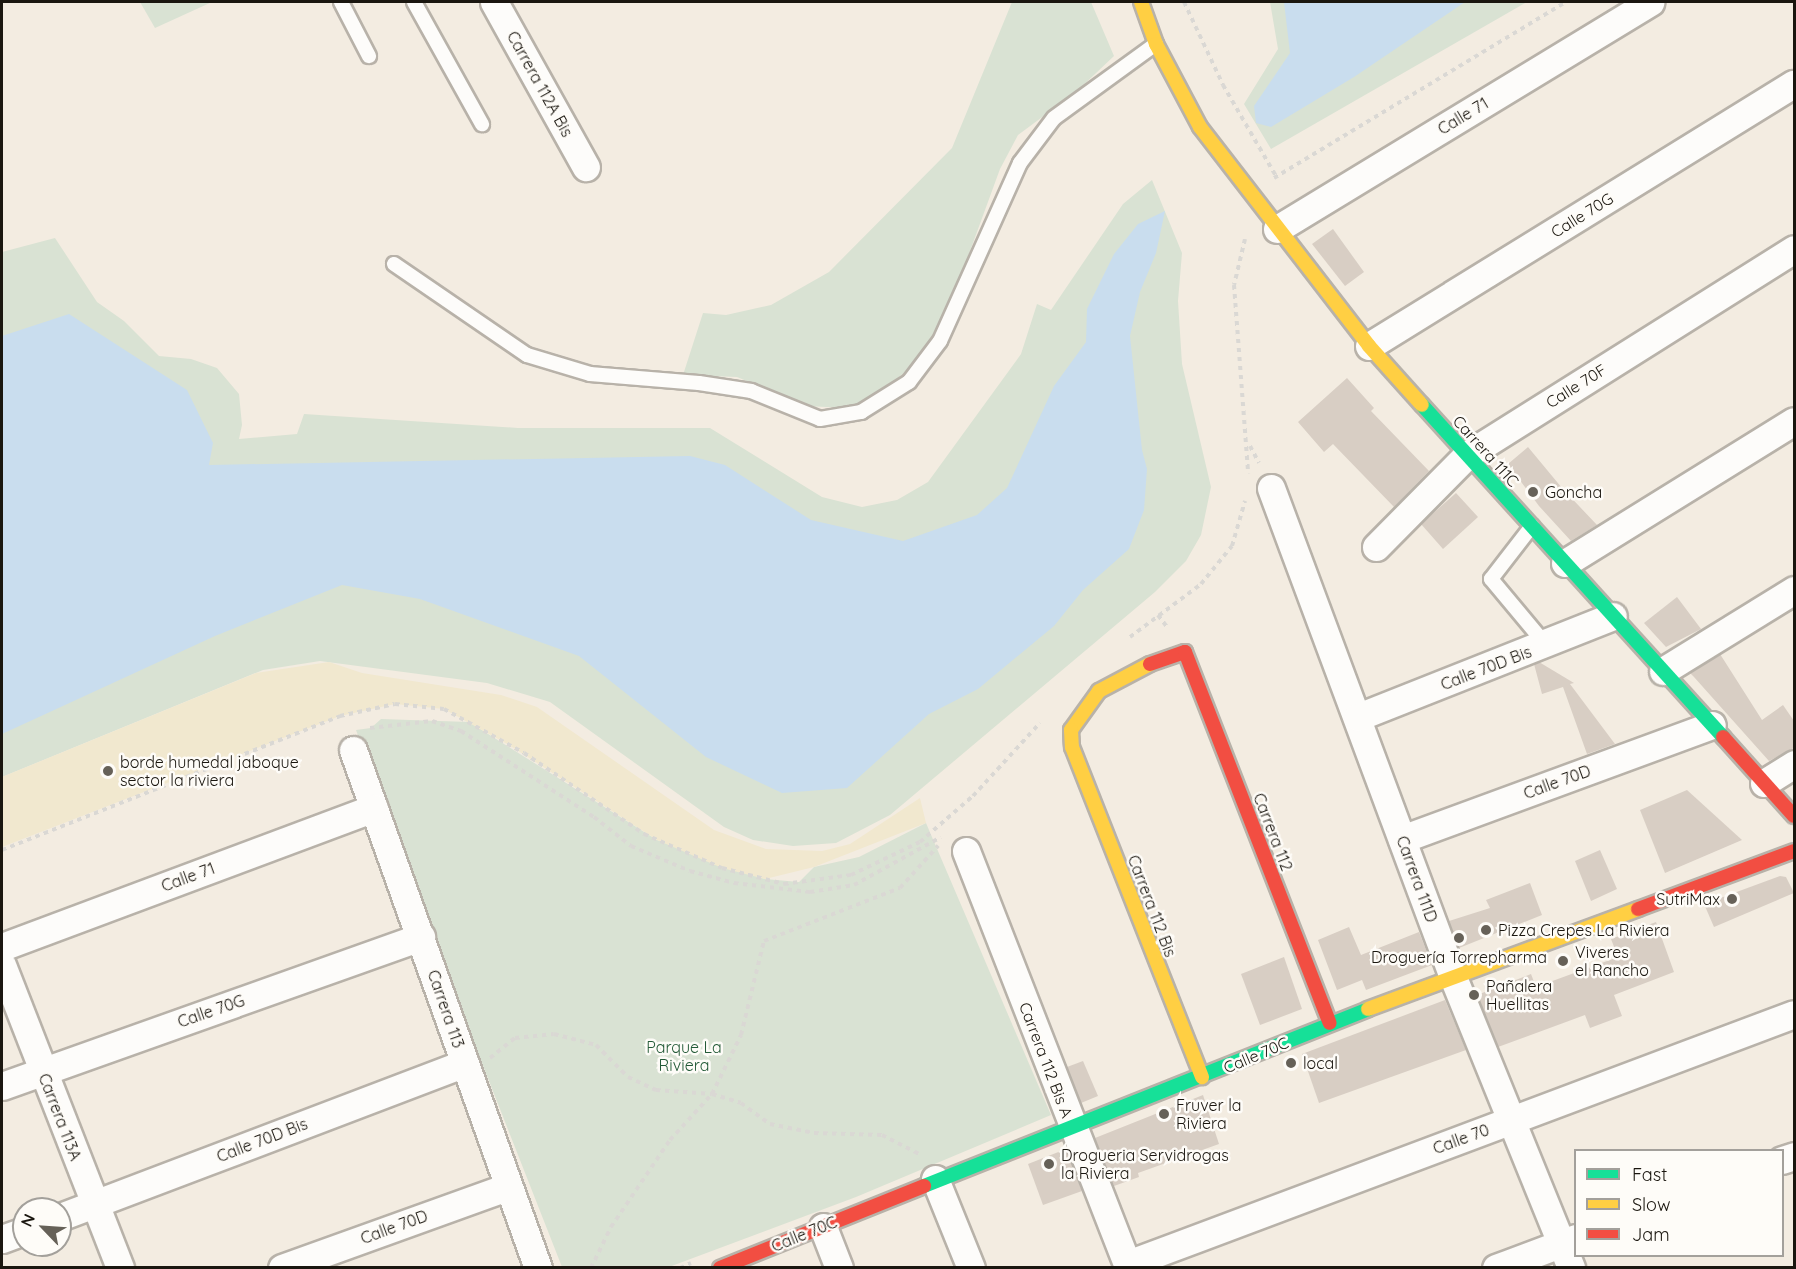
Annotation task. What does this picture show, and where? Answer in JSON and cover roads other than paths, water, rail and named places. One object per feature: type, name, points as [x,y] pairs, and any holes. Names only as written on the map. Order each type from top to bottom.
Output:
[{"type":"street","name":"Carrera 112A Bis","points":[[494,2],[586,166]]},
{"type":"street","name":"Carrera 111C","points":[[1141,2],[1156,44],[1174,83],[1216,148],[1271,223],[1369,346],[1794,816]]},
{"type":"street","name":"Calle 71","points":[[1271,223],[1650,2]]},
{"type":"street","name":"Calle 70G","points":[[1369,346],[1794,84]]},
{"type":"street","name":"Calle 70F","points":[[1376,547],[1467,454],[1794,249]]},
{"type":"street","points":[[1565,563],[1794,421]]},
{"type":"street","name":"Carrera 111D","points":[[1255,487],[1358,717],[1453,977],[1511,1121],[1569,1249]]},
{"type":"street","points":[[1663,671],[1794,590]]},
{"type":"street","name":"Calle 70D Bis","points":[[1358,717],[1546,645],[1613,616]]},
{"type":"street","name":"Carrera 112 Bis","points":[[1185,652],[1137,669],[1099,691],[1079,714],[1071,730],[1072,747],[1202,1077]]},
{"type":"street","name":"Carrera 112","points":[[1185,652],[1330,1023]]},
{"type":"street","name":"Calle 70D","points":[[1402,839],[1712,725]]},
{"type":"street","name":"Carrera 113","points":[[360,739],[374,808],[422,937],[507,1186],[538,1268]]},
{"type":"street","points":[[1764,783],[1794,764]]},
{"type":"street","name":"Calle 71","points":[[2,947],[374,808]]},
{"type":"street","name":"Calle 70C","points":[[720,1268],[941,1177],[1202,1077],[1330,1023],[1794,851]]},
{"type":"street","name":"Carrera 112 Bis A","points":[[966,852],[1071,1126],[1128,1266]]},
{"type":"street","name":"Calle 70G","points":[[2,1086],[422,937]]},
{"type":"street","name":"Carrera 113A","points":[[2,965],[93,1205],[120,1268]]},
{"type":"street","name":"Calle 70","points":[[1128,1266],[1794,1014]]},
{"type":"street","name":"Calle 70D Bis","points":[[72,1213],[467,1069]]},
{"type":"street","points":[[941,1177],[971,1268]]},
{"type":"street","name":"Calle 70D","points":[[282,1268],[507,1186]]},
{"type":"street","points":[[823,1227],[839,1268]]},
{"type":"street","points":[[1496,1268],[1569,1249]]},
{"type":"lane","points":[[341,2],[369,56]]},
{"type":"lane","points":[[414,2],[482,124]]},
{"type":"lane","points":[[394,264],[527,355],[590,374],[699,382],[751,391],[820,419],[861,412],[909,382],[940,341],[1020,163],[1054,118],[1156,44]]},
{"type":"lane","points":[[1532,526],[1491,579],[1546,645]]},
{"type":"water","points":[[1284,2],[1465,2],[1354,77],[1271,127],[1256,123],[1254,106],[1290,53]]},
{"type":"water","points":[[1165,211],[1156,253],[1140,292],[1130,336],[1142,450],[1147,469],[1144,510],[1129,549],[1083,590],[1054,626],[978,689],[929,714],[847,788],[782,793],[706,757],[579,656],[420,599],[342,585],[215,636],[2,734],[2,336],[69,314],[187,390],[213,443],[209,465],[690,456],[725,465],[811,520],[903,541],[977,515],[1007,488],[1054,386],[1086,342],[1087,309],[1114,254],[1138,224]]},
{"type":"place","name":"Goncha","points":[[1533,492]]},
{"type":"place","name":"borde humedal jaboque sector la riviera","points":[[108,771]]},
{"type":"place","name":"SutriMax","points":[[1732,899]]},
{"type":"place","name":"Pizza Crepes La Riviera","points":[[1486,930]]},
{"type":"place","name":"Droguería Torrepharma","points":[[1459,938]]},
{"type":"place","name":"Viveres el Rancho","points":[[1563,961]]},
{"type":"place","name":"Pañalera Huellitas","points":[[1474,995]]},
{"type":"place","name":"local","points":[[1291,1063]]},
{"type":"place","name":"Fruver la Riviera","points":[[1164,1114]]},
{"type":"place","name":"Drogueria Servidrogas la Riviera","points":[[1049,1164]]},
{"type":"park label","name":"Parque La Riviera","points":[[684,1056]]}]
